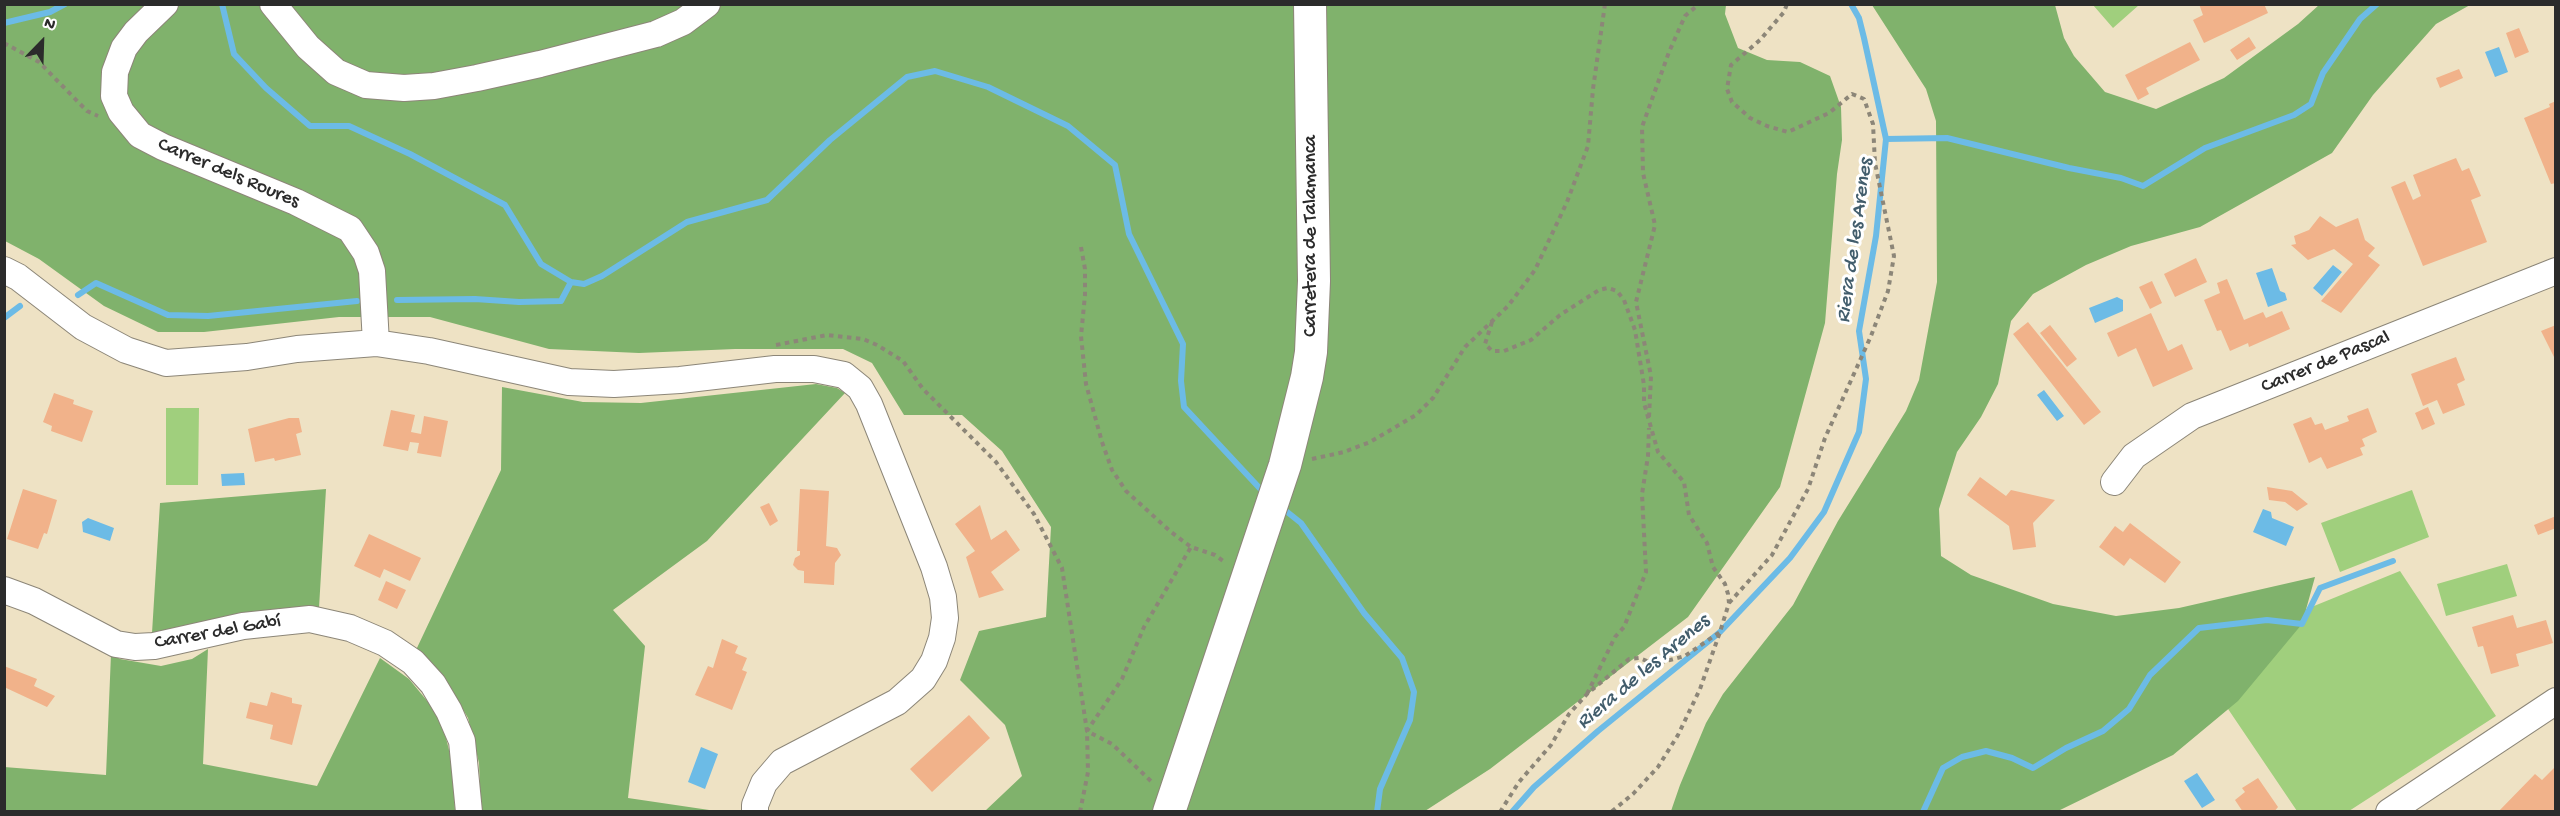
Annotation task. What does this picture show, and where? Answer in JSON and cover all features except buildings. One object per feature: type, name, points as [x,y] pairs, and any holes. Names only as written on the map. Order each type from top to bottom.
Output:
[{"type":"street","name":"Carrer dels Roures","points":[[165,4],[136,32],[124,48],[115,72],[114,88],[114,96],[121,112],[140,135],[163,147],[296,202],[350,229],[366,253],[372,271],[376,343]]},
{"type":"street","points":[[273,4],[308,47],[336,72],[366,85],[404,88],[434,86],[477,78],[656,34],[683,22],[707,4]]},
{"type":"street","name":"Carretera de Talamanca","points":[[1171,804],[1243,594],[1302,405],[1311,352],[1314,258],[1310,4]]},
{"type":"street","points":[[4,270],[18,277],[83,327],[126,350],[166,363],[376,343],[429,351],[569,382],[614,384],[716,377],[775,369],[814,369],[844,375],[860,388],[869,404],[934,567],[943,597],[945,618],[942,638],[934,661],[923,680],[897,702],[782,762],[764,783],[755,812]]},
{"type":"street","name":"Carrer de Pascal","points":[[2114,482],[2134,456],[2192,416],[2556,271]]},
{"type":"street","name":"Carrer del Gabí","points":[[4,590],[34,601],[116,644],[135,647],[165,644],[243,626],[310,619],[350,628],[385,643],[413,662],[433,684],[449,711],[462,741],[469,812]]},
{"type":"street","points":[[2389,812],[2556,701]]},
{"type":"path","points":[[1285,465],[1344,452],[1370,442],[1407,422],[1433,398],[1465,347],[1508,306],[1535,270],[1577,177],[1588,146],[1593,89],[1605,4]]},
{"type":"path","points":[[1587,694],[1615,637],[1623,627],[1646,572],[1642,494],[1648,456],[1651,376],[1635,302],[1655,225],[1643,173],[1642,127],[1669,52],[1685,16],[1699,4]]},
{"type":"path","points":[[1611,812],[1633,794],[1658,767],[1678,735],[1700,689],[1729,603],[1772,555],[1808,489],[1825,438],[1871,336],[1888,291],[1894,256],[1875,163],[1873,124],[1864,99],[1852,94],[1829,113],[1788,132],[1759,122],[1731,102],[1727,89],[1731,65],[1760,40],[1785,12],[1787,4]]},
{"type":"path","points":[[4,43],[39,62],[87,111],[104,118]]},
{"type":"path","points":[[1081,247],[1085,269],[1081,336],[1086,384],[1112,470],[1126,491],[1171,532],[1191,547],[1215,555],[1227,563],[1236,575],[1243,594]]},
{"type":"path","points":[[1492,322],[1485,344],[1492,351],[1504,351],[1531,340],[1560,315],[1599,290],[1608,288],[1617,291],[1624,300],[1635,330],[1644,385],[1644,403],[1658,452],[1684,482],[1689,515],[1707,543],[1713,567],[1725,584],[1729,603]]},
{"type":"path","points":[[773,346],[827,335],[863,339],[903,361],[923,389],[996,462],[1034,514],[1062,568],[1087,731],[1088,772],[1080,812]]},
{"type":"path","points":[[1087,731],[1122,679],[1144,627],[1191,547]]},
{"type":"path","points":[[1500,812],[1519,782],[1551,746],[1569,714],[1587,694],[1629,659],[1639,658],[1655,664],[1685,656],[1720,632]]},
{"type":"path","points":[[1087,731],[1112,744],[1171,804]]},
{"type":"green space","points":[[2139,4],[2113,28],[2093,5]]},
{"type":"green space","points":[[4,5],[1726,5],[1725,14],[1738,48],[1767,60],[1800,62],[1830,76],[1841,107],[1842,140],[1837,174],[1825,323],[1780,487],[1688,617],[1490,769],[1425,811],[985,811],[1022,776],[1005,725],[960,680],[979,631],[1046,617],[1051,527],[1002,451],[962,415],[904,415],[872,363],[843,349],[735,349],[639,353],[549,349],[430,317],[339,317],[204,332],[158,332],[104,306],[39,259],[5,241]]},
{"type":"green space","points":[[1872,5],[2055,5],[2064,38],[2074,56],[2105,92],[2156,109],[2224,78],[2298,24],[2319,5],[2470,5],[2436,24],[2373,95],[2332,153],[2200,227],[2131,246],[2086,265],[2033,294],[2011,321],[1998,384],[1981,417],[1957,452],[1939,509],[1941,556],[1971,575],[2053,604],[2116,616],[2179,608],[2315,577],[2302,624],[2238,701],[2173,755],[2058,811],[1671,811],[1706,723],[1723,694],[1793,605],[1838,521],[1906,411],[1919,380],[1937,282],[1936,121],[1926,89]]},
{"type":"green space","points":[[816,384],[837,388],[845,393],[707,541],[613,610],[645,646],[628,798],[716,811],[481,811],[479,763],[468,718],[444,678],[416,650],[501,470],[502,387],[583,402],[641,403]]},
{"type":"green space","points":[[166,408],[199,408],[198,485],[166,485]]},
{"type":"green space","points":[[326,489],[319,608],[286,608],[152,633],[160,503]]},
{"type":"green space","points":[[2412,490],[2429,537],[2340,572],[2321,523]]},
{"type":"green space","points":[[2507,564],[2517,596],[2446,616],[2437,584]]},
{"type":"green space","points":[[2400,571],[2496,716],[2349,811],[2297,811],[2199,666],[2287,617]]},
{"type":"green space","points":[[208,649],[203,764],[317,786],[380,658],[409,679],[433,708],[443,726],[453,766],[455,811],[5,811],[4,767],[106,775],[111,654],[120,659],[161,666],[192,659]]},
{"type":"water","points":[[2499,47],[2508,72],[2495,77],[2485,52]]},
{"type":"water","points":[[2333,265],[2342,272],[2322,296],[2313,288]]},
{"type":"water","points":[[2272,268],[2280,291],[2285,293],[2287,300],[2268,307],[2256,273]]},
{"type":"water","points":[[2117,297],[2123,300],[2123,311],[2095,323],[2089,308]]},
{"type":"water","points":[[2044,390],[2064,416],[2057,421],[2037,395]]},
{"type":"water","points":[[244,473],[245,485],[222,486],[221,474]]},
{"type":"water","points":[[2263,509],[2271,512],[2272,518],[2294,527],[2286,546],[2253,532]]},
{"type":"water","points":[[88,518],[114,528],[110,541],[83,532],[82,522]]},
{"type":"water","points":[[701,747],[718,754],[705,789],[688,782]]},
{"type":"water","points":[[2197,773],[2215,800],[2202,808],[2184,781]]},
{"type":"waterway","points":[[4,23],[50,12],[65,4]]},
{"type":"waterway","points":[[222,4],[234,54],[266,88],[310,126],[349,126],[410,154],[505,205],[541,264],[571,282],[584,284],[602,276],[687,222],[767,200],[830,140],[907,77],[935,71],[988,87],[1068,126],[1115,165],[1129,234],[1183,344],[1181,381],[1184,407],[1266,495]]},
{"type":"waterway","name":"Riera de les Arenes","points":[[1512,812],[1534,787],[1598,731],[1720,632],[1790,558],[1824,512],[1859,432],[1866,379],[1859,331],[1876,236],[1886,139],[1859,18],[1851,4]]},
{"type":"waterway","points":[[1886,139],[1947,138],[2069,168],[2121,178],[2143,186],[2205,148],[2294,115],[2311,104],[2323,73],[2360,19],[2377,4]]},
{"type":"waterway","points":[[397,300],[561,301],[571,282]]},
{"type":"waterway","points":[[78,295],[96,283],[168,315],[208,316],[357,301]]},
{"type":"waterway","points":[[4,318],[20,306]]},
{"type":"waterway","points":[[1281,507],[1301,523],[1364,613],[1402,658],[1414,692],[1410,720],[1380,789],[1377,812]]},
{"type":"waterway","points":[[1923,812],[1943,768],[1962,757],[1986,751],[2012,758],[2033,768],[2066,748],[2103,731],[2129,709],[2150,675],[2199,628],[2267,620],[2302,624],[2320,588],[2393,561]]}]
